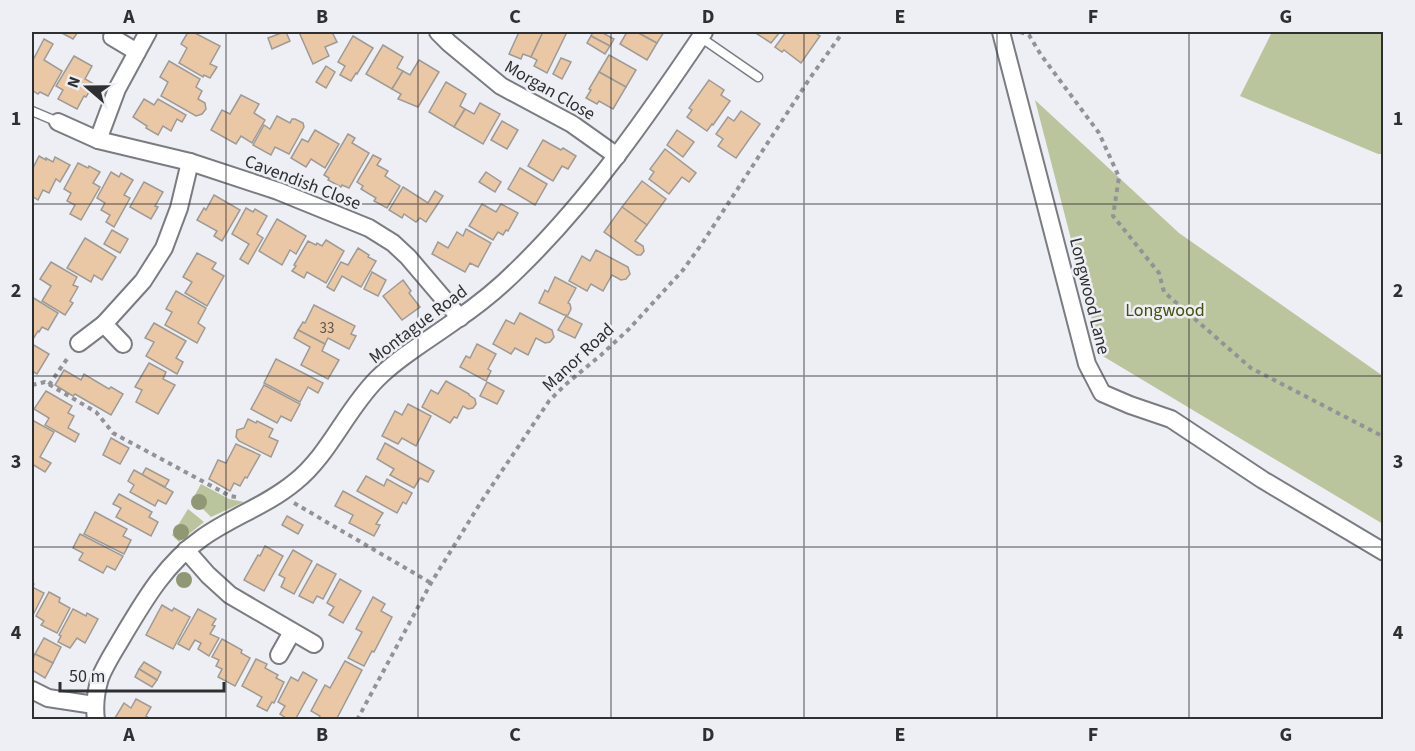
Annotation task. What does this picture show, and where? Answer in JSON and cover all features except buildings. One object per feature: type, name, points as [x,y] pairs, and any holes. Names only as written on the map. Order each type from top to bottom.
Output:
[{"type":"street","points":[[98,140],[117,89],[148,32]]},
{"type":"street","name":"Morgan Close","points":[[438,32],[501,86],[572,124],[616,156]]},
{"type":"street","name":"Longwood Lane","points":[[1001,32],[1087,364],[1102,393],[1171,419],[1263,480],[1383,552]]},
{"type":"street","name":"Montague Road","points":[[95,712],[100,678],[109,660],[145,598],[165,572],[186,550],[215,529],[259,506],[297,481],[336,435],[375,381],[393,364],[460,318],[518,270],[570,213],[616,156],[702,34]]},
{"type":"street","points":[[112,37],[137,52]]},
{"type":"street","name":"Cavendish Close","points":[[58,122],[98,140],[190,162],[278,190],[369,228],[393,243],[408,256],[460,318]]},
{"type":"street","points":[[79,343],[104,324],[143,280],[164,248],[179,208],[190,162]]},
{"type":"street","points":[[104,324],[123,344]]},
{"type":"street","points":[[186,550],[230,595],[314,644]]},
{"type":"street","points":[[279,655],[292,632]]},
{"type":"street","points":[[32,690],[48,698],[95,712]]},
{"type":"lane","points":[[702,34],[758,77]]},
{"type":"lane","points":[[32,111],[58,122]]},
{"type":"path","name":"Manor Road","points":[[357,720],[431,583],[480,502],[549,401],[629,329],[683,270],[843,32]]},
{"type":"path","points":[[1024,34],[1029,35],[1041,55],[1099,133],[1119,177],[1113,216],[1159,273],[1164,292],[1251,368],[1383,437]]},
{"type":"path","points":[[49,385],[79,343]]},
{"type":"path","points":[[32,385],[45,382],[96,412],[113,434],[230,496],[245,499],[259,506]]},
{"type":"path","points":[[279,494],[431,583]]},
{"type":"green space","points":[[1272,32],[1383,32],[1383,154],[1378,154],[1240,96]]},
{"type":"green space","name":"Longwood","points":[[1035,100],[1179,233],[1383,376],[1383,524],[1101,355]]},
{"type":"green space","points":[[201,484],[229,499],[244,502],[211,517],[191,502]]},
{"type":"green space","points":[[188,509],[204,522],[179,542],[172,535]]}]
